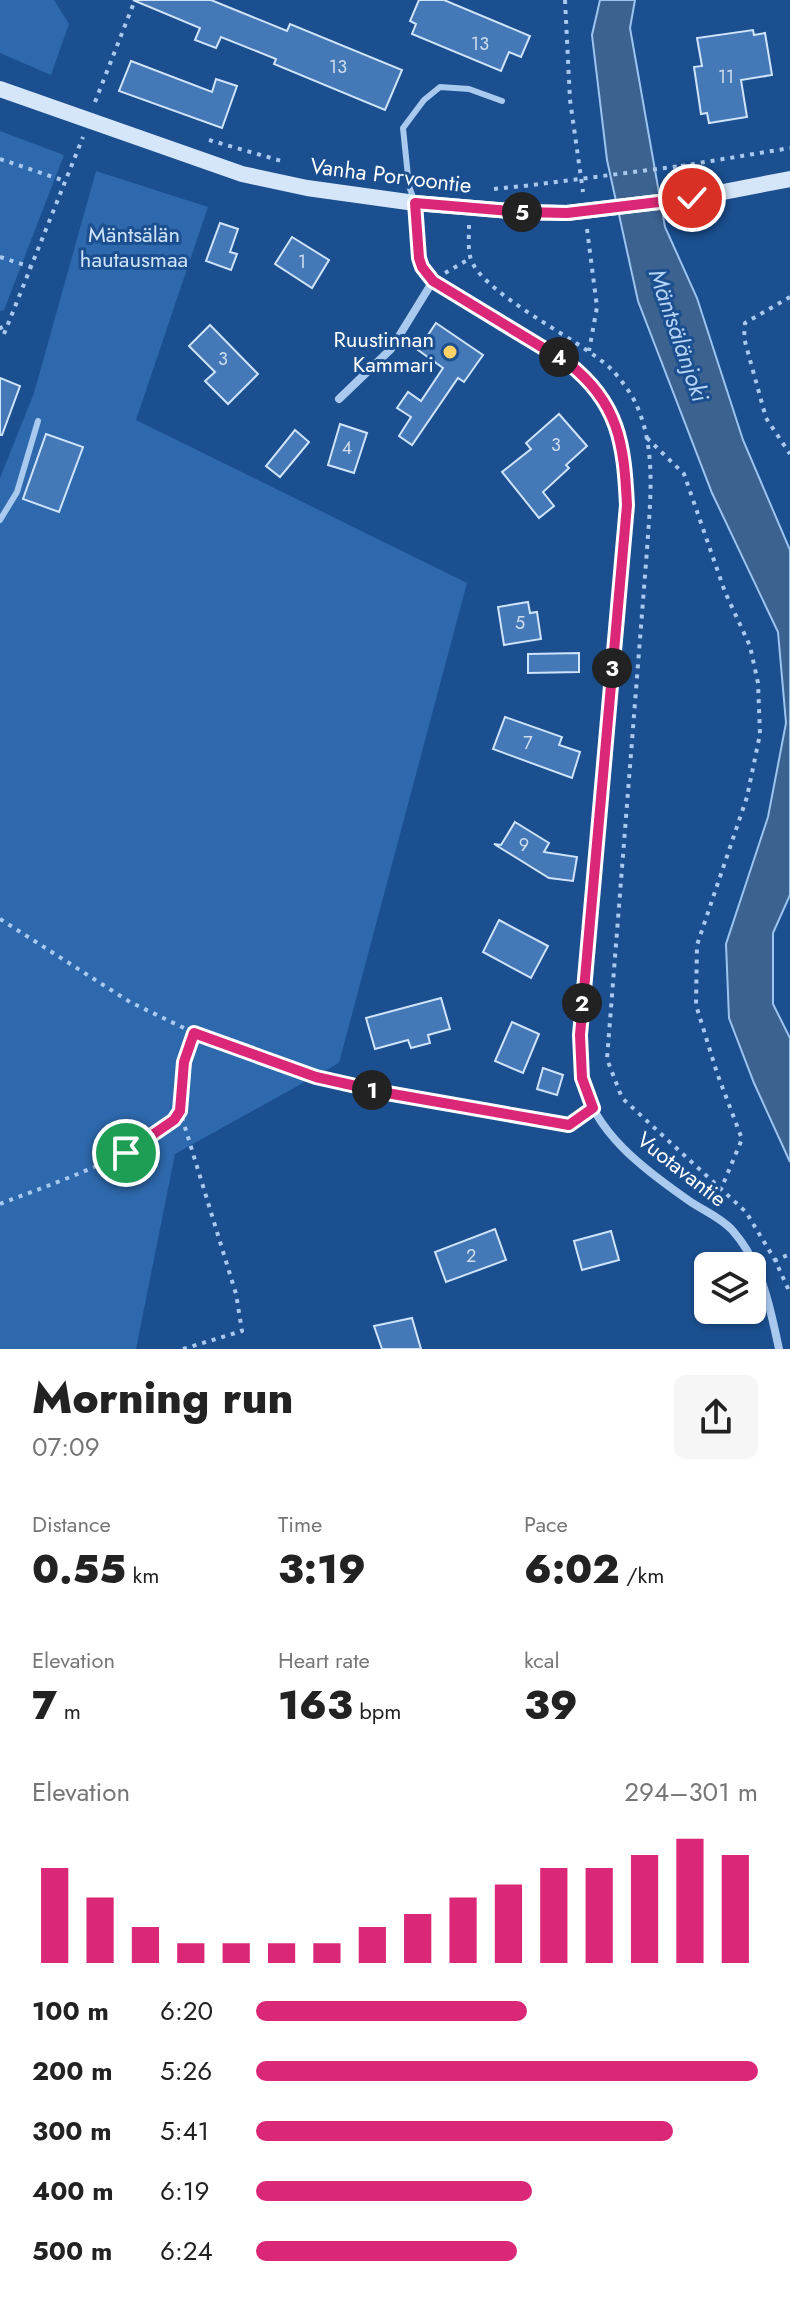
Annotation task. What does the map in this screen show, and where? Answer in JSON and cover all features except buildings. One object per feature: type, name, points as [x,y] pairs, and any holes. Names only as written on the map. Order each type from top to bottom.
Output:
[{"type":"main road","name":"Vanha Porvoontie","points":[[0,89],[242,174],[307,188],[415,203],[567,213],[692,198],[790,179]]},
{"type":"street","points":[[339,399],[391,349],[433,281],[419,258],[415,203]]},
{"type":"street","name":"Vuotavantie","points":[[433,281],[586,377],[601,395],[617,426],[624,458],[627,505],[580,1035],[582,1078],[593,1108],[627,1153],[686,1199],[732,1229],[757,1267],[768,1298],[779,1349]]},
{"type":"street","points":[[194,1033],[316,1077],[387,1093],[569,1125],[593,1108]]},
{"type":"lane","points":[[415,203],[409,186],[403,128],[424,100],[440,87],[469,89],[502,101]]},
{"type":"lane","points":[[0,520],[17,492],[38,421]]},
{"type":"path","points":[[2,333],[89,122],[135,0]]},
{"type":"path","points":[[565,0],[570,100],[584,202]]},
{"type":"path","points":[[200,137],[291,163]]},
{"type":"path","points":[[524,186],[681,166],[790,148]]},
{"type":"path","points":[[0,159],[65,181]]},
{"type":"path","points":[[586,217],[597,307],[588,351]]},
{"type":"path","points":[[0,257],[31,267]]},
{"type":"path","points":[[433,281],[470,259]]},
{"type":"path","points":[[790,297],[745,323],[744,338],[766,418],[790,454]]},
{"type":"path","points":[[0,326],[2,333]]},
{"type":"path","points":[[647,438],[684,474],[725,592],[750,646],[758,683],[760,734],[747,797],[697,945],[696,1005],[742,1139],[721,1189]]},
{"type":"path","points":[[0,919],[130,1002],[194,1033],[184,1062],[180,1111],[236,1294],[242,1331],[183,1349]]},
{"type":"path","points":[[0,1204],[126,1153],[174,1120],[180,1111]]},
{"type":"path","points":[[790,1254],[775,1260],[790,1293]]},
{"type":"green space","points":[[0,0],[54,0],[69,24],[51,75],[0,53]]},
{"type":"green space","name":"Mäntsälän hautausmaa","points":[[0,131],[64,155],[4,310],[0,311]]},
{"type":"green space","points":[[96,171],[208,207],[136,420],[467,583],[339,1063],[175,1154],[136,1349],[0,1349],[0,478],[34,393]]},
{"type":"water","name":"Mäntsälänjoki","points":[[600,0],[635,0],[630,28],[665,227],[697,298],[743,440],[790,550],[790,895],[773,933],[773,1004],[790,1038],[790,1162],[729,1018],[726,944],[768,817],[786,723],[778,632],[712,493],[638,301],[607,160],[592,35]]},
{"type":"place","name":"Ruustinnan Kammari","points":[[450,352]]},
{"type":"route","points":[[126,1153],[174,1120],[180,1111],[184,1062],[194,1033],[316,1077],[387,1093],[569,1125],[593,1108],[582,1078],[580,1035],[627,505],[624,458],[617,426],[601,395],[586,377],[433,281],[419,258],[415,203],[567,213],[692,198]]}]
